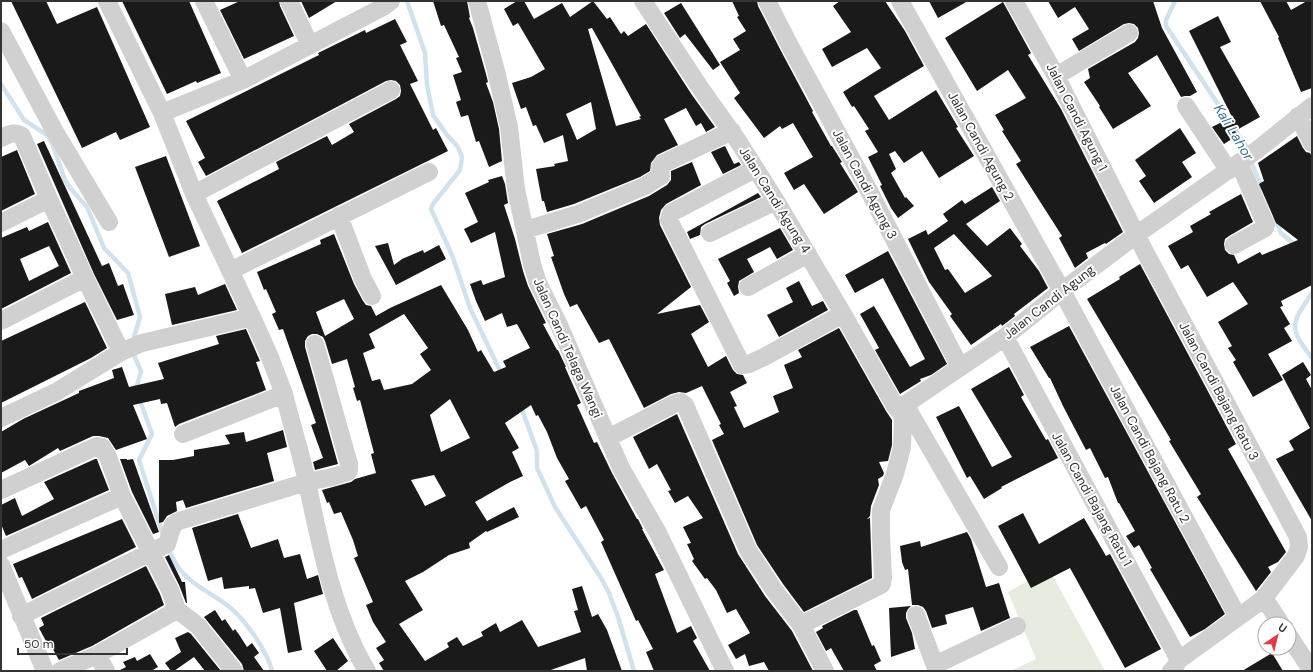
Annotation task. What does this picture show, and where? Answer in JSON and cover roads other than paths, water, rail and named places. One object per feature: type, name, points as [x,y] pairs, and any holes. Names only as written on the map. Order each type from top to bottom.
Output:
[{"type":"street","points":[[107,1],[162,113],[194,194],[272,361],[284,394],[307,482],[311,507],[336,601],[359,668]]},
{"type":"street","points":[[204,1],[243,80]]},
{"type":"street","points":[[289,1],[310,45]]},
{"type":"street","points":[[162,113],[243,80],[383,7],[391,1]]},
{"type":"street","name":"Jalan Candi Telaga Wangi","points":[[477,1],[496,71],[509,128],[516,188],[532,264],[538,283],[559,325],[621,468],[658,533],[725,671]]},
{"type":"street","name":"Jalan Candi Agung 4","points":[[643,1],[701,89],[732,131],[900,405]]},
{"type":"street","name":"Jalan Candi Agung 3","points":[[767,1],[860,174],[960,367]]},
{"type":"street","name":"Jalan Candi Agung 2","points":[[900,1],[1062,291]]},
{"type":"street","name":"Jalan Candi Agung 1","points":[[1014,1],[1056,76],[1136,235]]},
{"type":"street","points":[[1,31],[54,130],[108,222]]},
{"type":"street","points":[[1056,76],[1129,33]]},
{"type":"street","points":[[194,194],[391,90]]},
{"type":"street","points":[[1186,106],[1223,162],[1243,161],[1266,225],[1265,228],[1234,245]]},
{"type":"street","points":[[1305,111],[1312,143]]},
{"type":"street","name":"Jalan Candi Agung","points":[[900,405],[1005,337],[1062,291],[1136,235],[1243,161],[1305,111]]},
{"type":"street","points":[[525,230],[578,214],[645,186],[661,176],[660,168],[662,164],[732,131]]},
{"type":"street","points":[[1,138],[12,133],[22,136],[85,278],[121,352]]},
{"type":"street","points":[[755,169],[671,213],[669,217],[742,365],[749,364],[764,357],[843,314]]},
{"type":"street","points":[[230,271],[429,172]]},
{"type":"street","points":[[1,223],[49,199]]},
{"type":"street","points":[[710,233],[776,201]]},
{"type":"street","points":[[340,216],[363,279],[372,296]]},
{"type":"street","name":"Jalan Candi Bajang Ratu 3","points":[[1136,235],[1298,537],[1306,549]]},
{"type":"street","points":[[748,287],[808,254]]},
{"type":"street","points":[[1,322],[85,278]]},
{"type":"street","name":"Jalan Candi Bajang Ratu 2","points":[[1062,291],[1238,617]]},
{"type":"street","points":[[1,418],[56,392],[121,352],[142,343],[252,317]]},
{"type":"street","name":"Jalan Candi Bajang Ratu 1","points":[[1005,337],[1175,665]]},
{"type":"street","points":[[22,616],[167,544],[173,525],[179,522],[307,482],[348,472],[350,468],[349,464],[315,344]]},
{"type":"street","points":[[183,434],[284,394]]},
{"type":"street","points":[[608,438],[676,403],[681,402],[685,404],[748,550],[774,590],[801,625],[825,671]]},
{"type":"street","points":[[801,625],[882,584],[881,510],[895,474],[902,446],[903,416],[900,405]]},
{"type":"street","points":[[900,405],[999,567]]},
{"type":"street","points":[[1,490],[97,446],[102,447],[108,457],[122,496],[170,590],[177,610],[199,627],[234,671]]},
{"type":"street","points":[[1,550],[122,496]]},
{"type":"street","points":[[1175,665],[1264,598],[1294,560],[1306,549]]},
{"type":"street","points":[[1,565],[46,671]]},
{"type":"street","points":[[1264,598],[1276,616]]},
{"type":"street","points":[[60,671],[97,654],[177,610]]},
{"type":"street","points":[[916,615],[936,668],[1017,626]]},
{"type":"street","points":[[1297,648],[1312,671]]},
{"type":"street","points":[[97,654],[106,671]]},
{"type":"waterway","points":[[407,1],[425,53],[427,85],[433,115],[447,135],[458,147],[462,157],[460,170],[433,204],[431,209],[452,255],[470,308],[502,375]]},
{"type":"waterway","name":"Kali Lahor","points":[[1175,1],[1166,20],[1166,26],[1246,146],[1248,152]]},
{"type":"waterway","points":[[1,84],[24,120],[47,135],[52,143],[65,180],[87,207],[104,248],[128,273],[140,317],[134,337]]},
{"type":"waterway","name":"Kali Lahor","points":[[1250,159],[1262,188]]},
{"type":"waterway","name":"Kali Lahor","points":[[1275,218],[1281,233],[1295,245]]},
{"type":"waterway","name":"Kali Lahor","points":[[1312,293],[1296,319],[1295,326],[1299,339],[1312,358]]},
{"type":"waterway","points":[[133,353],[141,371],[136,391]]},
{"type":"waterway","points":[[139,398],[152,434],[139,460],[163,535]]},
{"type":"waterway","points":[[521,407],[537,451],[537,468],[555,507],[601,578],[609,593],[618,617],[634,671]]},
{"type":"waterway","points":[[168,548],[178,567],[188,578],[227,605],[247,626],[260,644],[272,671]]}]
